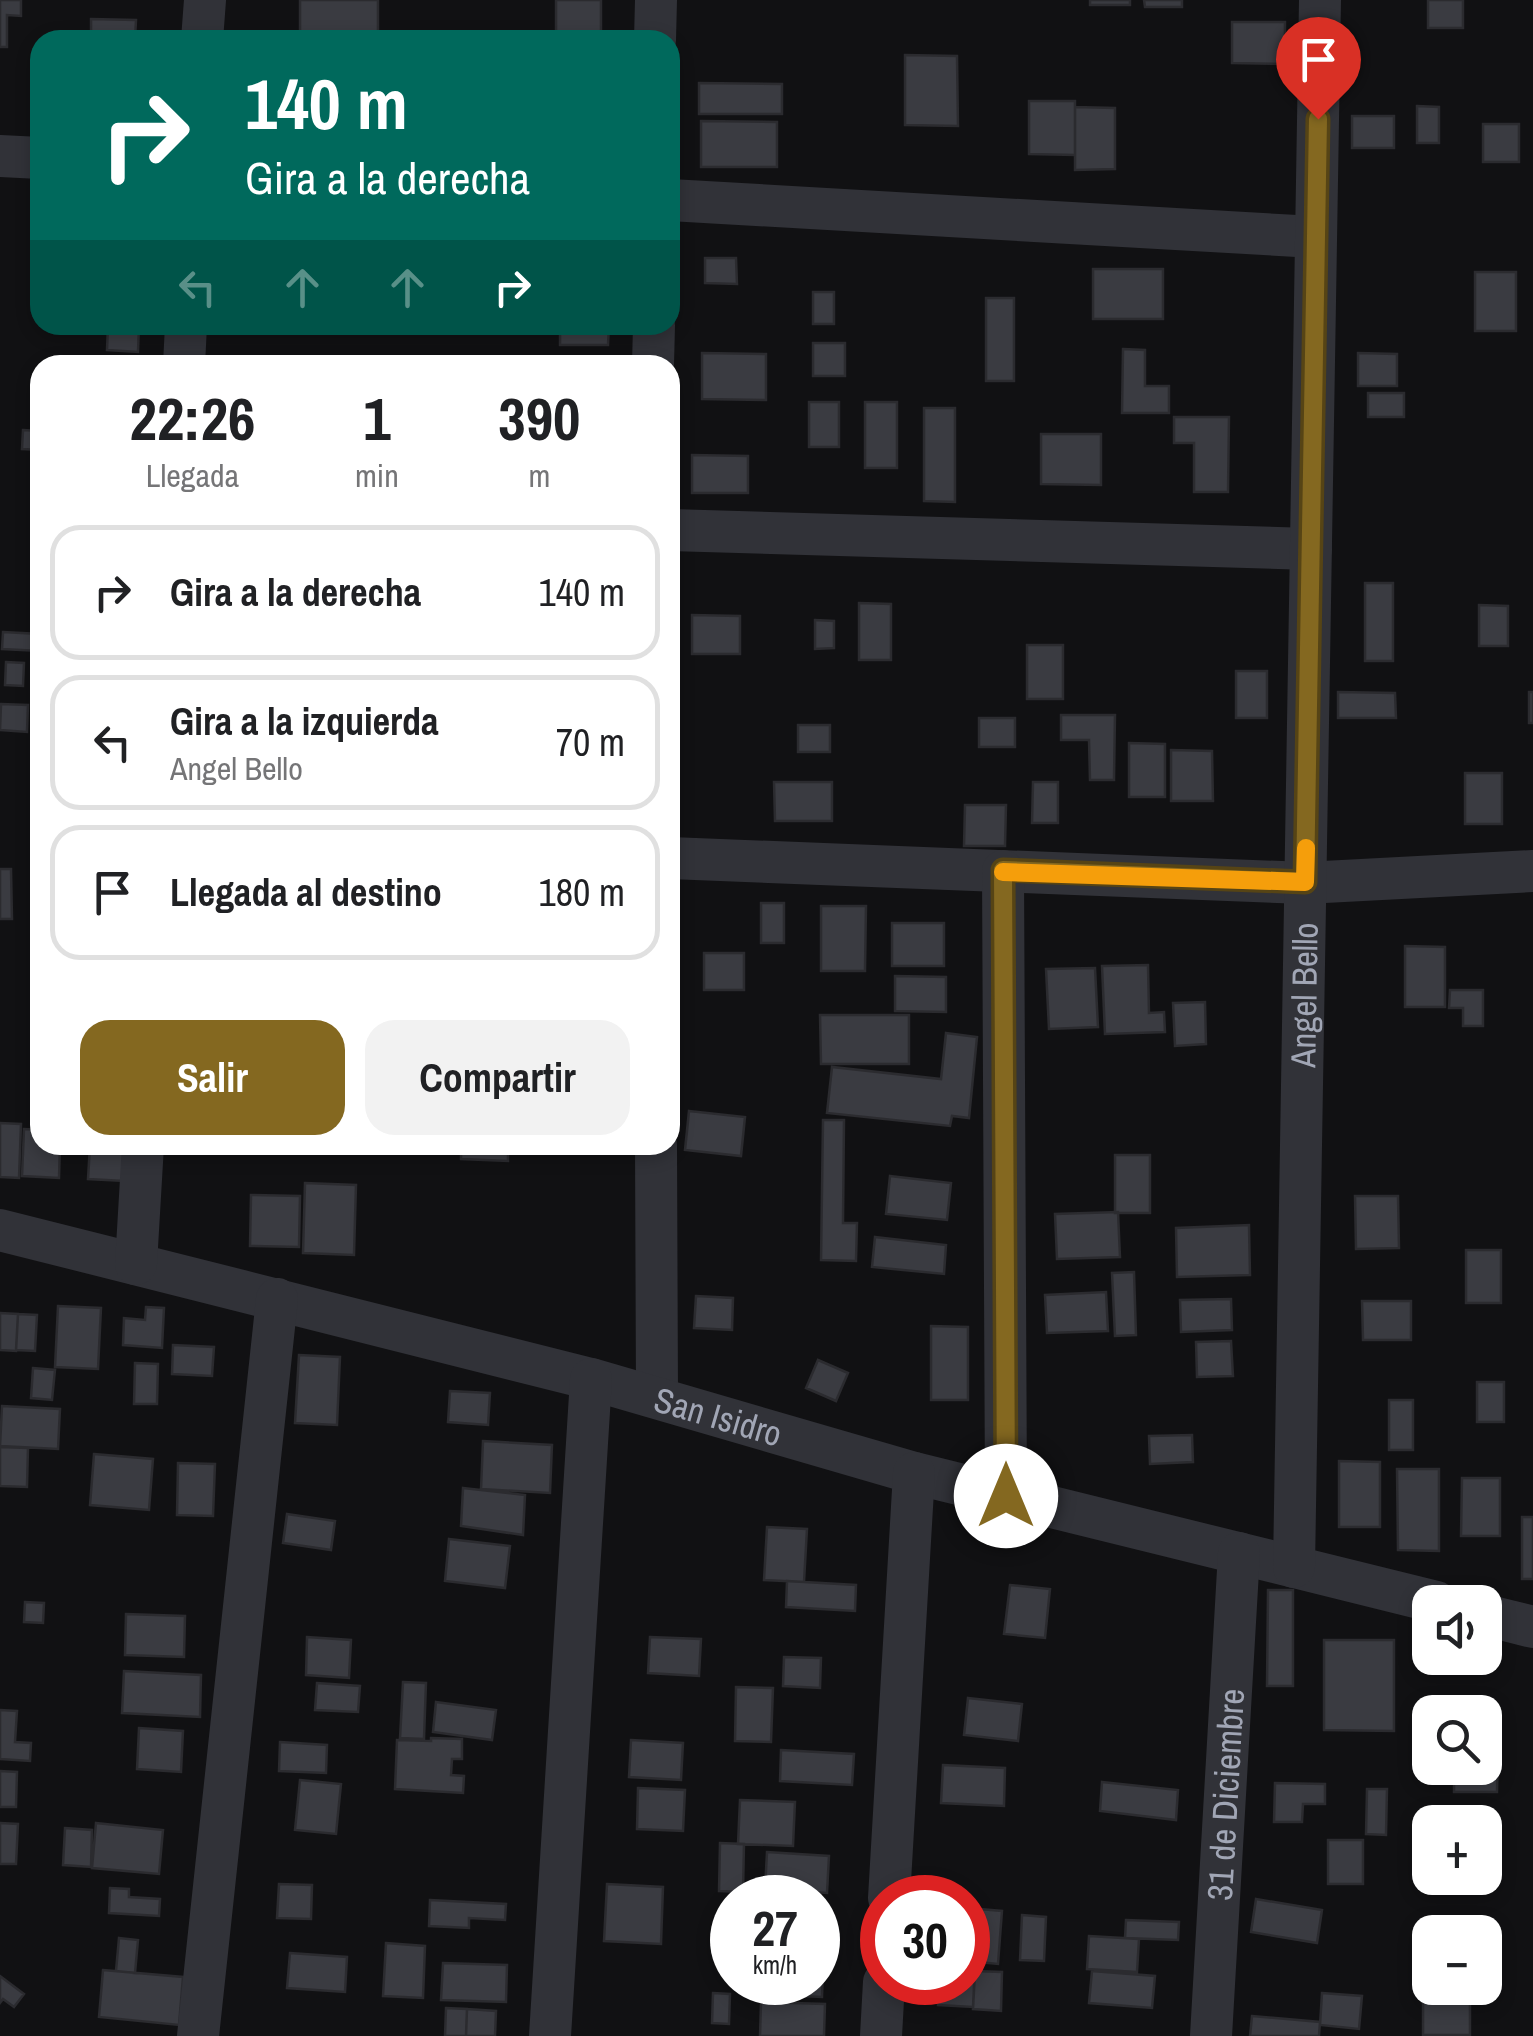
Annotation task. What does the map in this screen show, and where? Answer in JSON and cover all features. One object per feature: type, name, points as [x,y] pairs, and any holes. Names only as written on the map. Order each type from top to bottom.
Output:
[{"type":"street","points":[[203,30],[205,0]]},
{"type":"street","points":[[656,0],[656,30]]},
{"type":"street","name":"Angel Bello","points":[[1294,1567],[1320,0]]},
{"type":"street","points":[[0,156],[30,158]]},
{"type":"street","points":[[680,201],[1316,236]]},
{"type":"street","points":[[680,530],[1311,550]]},
{"type":"street","points":[[680,858],[1305,882],[1533,871]]},
{"type":"street","points":[[1003,870],[1006,1496]]},
{"type":"street","points":[[136,1264],[141,1155]]},
{"type":"street","points":[[656,1155],[656,1396]]},
{"type":"street","name":"San Isidro","points":[[0,1230],[656,1396],[914,1474],[1412,1596]]},
{"type":"street","points":[[198,2036],[276,1299]]},
{"type":"street","points":[[550,2036],[591,1379]]},
{"type":"street","points":[[890,1875],[914,1474]]},
{"type":"street","name":"31 de Diciembre","points":[[1211,2036],[1238,1553]]},
{"type":"street","points":[[1502,1619],[1533,1627]]},
{"type":"street","points":[[881,2036],[883,2005]]},
{"type":"building","points":[[0,0],[21,0],[21,16],[7,15],[7,47],[0,47]]},
{"type":"building","points":[[300,0],[378,0],[378,30],[300,30]]},
{"type":"building","points":[[556,0],[601,0],[601,30],[556,30]]},
{"type":"building","points":[[1090,0],[1130,0],[1130,5],[1090,5]]},
{"type":"building","points":[[1144,0],[1182,0],[1182,7],[1145,7]]},
{"type":"building","points":[[1428,0],[1463,0],[1463,28],[1428,28]]},
{"type":"building","points":[[91,19],[136,20],[136,30],[91,30]]},
{"type":"building","points":[[1232,22],[1285,22],[1285,64],[1232,63]]},
{"type":"building","points":[[905,55],[957,56],[958,126],[905,125]]},
{"type":"building","points":[[699,83],[782,84],[782,114],[699,114]]},
{"type":"building","points":[[1029,101],[1075,101],[1075,155],[1029,154]]},
{"type":"building","points":[[1417,106],[1439,107],[1439,143],[1417,143]]},
{"type":"building","points":[[1075,107],[1115,108],[1115,169],[1075,170]]},
{"type":"building","points":[[1352,116],[1394,116],[1394,148],[1352,148]]},
{"type":"building","points":[[701,121],[777,122],[777,167],[701,167]]},
{"type":"building","points":[[1483,124],[1519,124],[1519,162],[1483,162]]},
{"type":"building","points":[[705,258],[736,258],[737,284],[705,283]]},
{"type":"building","points":[[1093,269],[1163,269],[1163,319],[1093,319]]},
{"type":"building","points":[[1475,272],[1516,272],[1516,331],[1475,331]]},
{"type":"building","points":[[813,292],[834,292],[834,324],[813,324]]},
{"type":"building","points":[[986,298],[1014,298],[1014,381],[986,381]]},
{"type":"building","points":[[108,335],[139,335],[138,352],[107,350]]},
{"type":"building","points":[[560,335],[608,335],[608,345],[560,345]]},
{"type":"building","points":[[813,343],[845,343],[845,376],[813,376]]},
{"type":"building","points":[[1123,349],[1145,350],[1145,386],[1169,386],[1169,413],[1122,413]]},
{"type":"building","points":[[702,353],[766,354],[766,400],[702,399]]},
{"type":"building","points":[[1358,353],[1397,354],[1397,386],[1358,386]]},
{"type":"building","points":[[1368,393],[1404,393],[1404,417],[1368,417]]},
{"type":"building","points":[[809,402],[839,402],[839,447],[809,447]]},
{"type":"building","points":[[865,402],[897,402],[897,468],[865,468]]},
{"type":"building","points":[[924,408],[955,408],[955,502],[924,501]]},
{"type":"building","points":[[1174,417],[1229,417],[1228,492],[1194,492],[1194,443],[1174,443]]},
{"type":"building","points":[[23,430],[30,430],[30,449],[22,449]]},
{"type":"building","points":[[1041,434],[1101,434],[1101,485],[1041,484]]},
{"type":"building","points":[[692,455],[748,456],[748,493],[692,493]]},
{"type":"building","points":[[1365,583],[1393,583],[1393,661],[1365,661]]},
{"type":"building","points":[[859,603],[891,604],[891,660],[859,660]]},
{"type":"building","points":[[1479,605],[1508,606],[1508,646],[1479,646]]},
{"type":"building","points":[[692,615],[740,616],[740,654],[692,654]]},
{"type":"building","points":[[815,620],[834,621],[834,648],[815,649]]},
{"type":"building","points":[[3,632],[30,633],[30,650],[2,649]]},
{"type":"building","points":[[1027,645],[1063,645],[1063,699],[1027,699]]},
{"type":"building","points":[[6,662],[24,663],[23,686],[5,685]]},
{"type":"building","points":[[1236,671],[1267,671],[1267,718],[1236,718]]},
{"type":"building","points":[[1338,692],[1395,693],[1396,718],[1338,718]]},
{"type":"building","points":[[1529,692],[1533,692],[1533,723],[1529,723]]},
{"type":"building","points":[[1,704],[28,705],[27,732],[0,730]]},
{"type":"building","points":[[1061,715],[1115,715],[1114,780],[1090,780],[1089,740],[1061,740]]},
{"type":"building","points":[[979,718],[1015,718],[1015,747],[979,747]]},
{"type":"building","points":[[798,725],[830,725],[830,752],[798,752]]},
{"type":"building","points":[[1129,743],[1165,744],[1165,797],[1129,797]]},
{"type":"building","points":[[1171,750],[1212,751],[1213,801],[1171,801]]},
{"type":"building","points":[[1465,773],[1502,773],[1502,824],[1465,824]]},
{"type":"building","points":[[774,782],[832,782],[832,821],[775,821]]},
{"type":"building","points":[[1033,782],[1058,782],[1058,823],[1032,823]]},
{"type":"building","points":[[965,805],[1006,805],[1005,846],[964,846]]},
{"type":"building","points":[[0,869],[11,869],[12,919],[0,919]]},
{"type":"building","points":[[761,903],[784,903],[784,943],[761,943]]},
{"type":"building","points":[[821,906],[866,906],[865,971],[821,971]]},
{"type":"building","points":[[892,923],[944,923],[944,966],[892,966]]},
{"type":"building","points":[[1405,946],[1445,947],[1445,1007],[1405,1007]]},
{"type":"building","points":[[704,953],[744,953],[744,990],[704,990]]},
{"type":"building","points":[[1148,965],[1149,1013],[1164,1012],[1165,1032],[1105,1034],[1102,966]]},
{"type":"building","points":[[1095,968],[1098,1027],[1049,1029],[1046,969]]},
{"type":"building","points":[[895,976],[946,977],[946,1012],[895,1011]]},
{"type":"building","points":[[1450,990],[1483,990],[1483,1026],[1463,1026],[1463,1008],[1449,1008]]},
{"type":"building","points":[[1205,1002],[1206,1044],[1175,1046],[1173,1003]]},
{"type":"building","points":[[820,1015],[909,1015],[909,1064],[821,1064]]},
{"type":"building","points":[[946,1033],[977,1037],[969,1118],[952,1116],[950,1126],[827,1113],[832,1067],[941,1079]]},
{"type":"building","points":[[689,1111],[745,1117],[741,1156],[685,1150]]},
{"type":"building","points":[[823,1120],[844,1120],[843,1223],[857,1223],[856,1261],[821,1260]]},
{"type":"building","points":[[0,1123],[21,1124],[19,1178],[0,1177]]},
{"type":"building","points":[[24,1129],[30,1129],[30,1155],[60,1155],[59,1178],[22,1176]]},
{"type":"building","points":[[89,1155],[125,1155],[124,1181],[88,1179]]},
{"type":"building","points":[[461,1155],[508,1155],[508,1161],[461,1159]]},
{"type":"building","points":[[1115,1155],[1150,1155],[1150,1213],[1115,1213]]},
{"type":"building","points":[[890,1176],[951,1183],[947,1220],[886,1214]]},
{"type":"building","points":[[305,1183],[356,1185],[354,1255],[303,1253]]},
{"type":"building","points":[[251,1195],[300,1196],[299,1247],[250,1246]]},
{"type":"building","points":[[1355,1196],[1398,1196],[1399,1248],[1356,1249]]},
{"type":"building","points":[[1118,1212],[1120,1257],[1057,1259],[1055,1214]]},
{"type":"building","points":[[1249,1225],[1250,1275],[1177,1277],[1176,1228]]},
{"type":"building","points":[[875,1237],[946,1245],[944,1274],[872,1267]]},
{"type":"building","points":[[1466,1250],[1501,1250],[1501,1303],[1466,1303]]},
{"type":"building","points":[[1134,1272],[1136,1335],[1115,1336],[1112,1273]]},
{"type":"building","points":[[1106,1292],[1108,1331],[1047,1333],[1045,1295]]},
{"type":"building","points":[[696,1296],[733,1298],[732,1330],[694,1328]]},
{"type":"building","points":[[1231,1299],[1232,1330],[1181,1332],[1180,1300]]},
{"type":"building","points":[[1362,1301],[1411,1301],[1411,1340],[1363,1340]]},
{"type":"building","points":[[58,1306],[101,1308],[98,1369],[55,1367]]},
{"type":"building","points":[[146,1307],[164,1308],[162,1348],[123,1345],[124,1318],[145,1320]]},
{"type":"building","points":[[0,1313],[18,1314],[16,1351],[0,1350]]},
{"type":"building","points":[[18,1314],[37,1315],[35,1351],[16,1350]]},
{"type":"building","points":[[931,1326],[968,1327],[968,1400],[931,1400]]},
{"type":"building","points":[[1231,1341],[1233,1376],[1197,1377],[1196,1342]]},
{"type":"building","points":[[173,1345],[214,1347],[212,1376],[172,1374]]},
{"type":"building","points":[[299,1355],[340,1357],[337,1425],[295,1423]]},
{"type":"building","points":[[818,1360],[848,1373],[836,1401],[806,1388]]},
{"type":"building","points":[[135,1363],[158,1364],[157,1404],[134,1404]]},
{"type":"building","points":[[33,1368],[55,1370],[52,1400],[31,1398]]},
{"type":"building","points":[[1477,1382],[1504,1382],[1504,1422],[1477,1422]]},
{"type":"building","points":[[450,1391],[490,1393],[488,1425],[448,1422]]},
{"type":"building","points":[[1389,1400],[1413,1400],[1413,1450],[1389,1450]]},
{"type":"building","points":[[2,1406],[60,1409],[58,1449],[0,1446]]},
{"type":"building","points":[[1192,1435],[1193,1462],[1150,1464],[1149,1436]]},
{"type":"building","points":[[483,1441],[552,1445],[550,1493],[481,1489]]},
{"type":"building","points":[[0,1447],[28,1448],[27,1487],[0,1486]]},
{"type":"building","points":[[94,1454],[153,1459],[149,1510],[90,1505]]},
{"type":"building","points":[[1339,1461],[1380,1462],[1380,1527],[1339,1527]]},
{"type":"building","points":[[178,1463],[215,1464],[213,1516],[177,1515]]},
{"type":"building","points":[[1397,1469],[1439,1469],[1439,1551],[1398,1550]]},
{"type":"building","points":[[1462,1478],[1500,1478],[1500,1536],[1461,1536]]},
{"type":"building","points":[[463,1488],[525,1495],[523,1535],[461,1526]]},
{"type":"building","points":[[287,1514],[335,1521],[331,1550],[283,1543]]},
{"type":"building","points":[[1522,1517],[1533,1517],[1533,1579],[1522,1579]]},
{"type":"building","points":[[767,1527],[807,1529],[804,1582],[764,1580]]},
{"type":"building","points":[[449,1539],[510,1546],[505,1588],[445,1581]]},
{"type":"building","points":[[787,1581],[856,1585],[855,1611],[786,1607]]},
{"type":"building","points":[[1010,1585],[1050,1589],[1045,1638],[1004,1634]]},
{"type":"building","points":[[1268,1590],[1293,1590],[1293,1686],[1267,1686]]},
{"type":"building","points":[[25,1602],[44,1603],[43,1623],[24,1622]]},
{"type":"building","points":[[126,1614],[185,1616],[184,1657],[125,1655]]},
{"type":"building","points":[[307,1637],[351,1640],[349,1678],[306,1675]]},
{"type":"building","points":[[650,1637],[701,1639],[699,1676],[648,1673]]},
{"type":"building","points":[[1324,1640],[1394,1640],[1394,1731],[1324,1730]]},
{"type":"building","points":[[784,1657],[821,1658],[820,1688],[783,1686]]},
{"type":"building","points":[[124,1671],[201,1675],[200,1717],[122,1713]]},
{"type":"building","points":[[403,1682],[426,1683],[424,1739],[400,1738]]},
{"type":"building","points":[[317,1683],[360,1686],[358,1712],[315,1710]]},
{"type":"building","points":[[736,1687],[773,1688],[771,1742],[735,1741]]},
{"type":"building","points":[[968,1698],[1022,1704],[1018,1741],[964,1735]]},
{"type":"building","points":[[436,1702],[496,1710],[492,1740],[433,1732]]},
{"type":"building","points":[[0,1710],[17,1711],[15,1742],[31,1743],[30,1761],[0,1759]]},
{"type":"building","points":[[139,1728],[183,1731],[181,1772],[137,1769]]},
{"type":"building","points":[[462,1739],[462,1759],[452,1759],[451,1775],[464,1776],[463,1793],[395,1789],[397,1740]]},
{"type":"building","points":[[631,1740],[683,1743],[681,1780],[629,1777]]},
{"type":"building","points":[[280,1742],[327,1745],[326,1773],[279,1771]]},
{"type":"building","points":[[781,1750],[854,1754],[852,1785],[780,1781]]},
{"type":"building","points":[[943,1765],[1005,1768],[1004,1806],[941,1803]]},
{"type":"building","points":[[0,1771],[17,1772],[16,1807],[0,1807]]},
{"type":"building","points":[[300,1780],[341,1784],[336,1834],[295,1830]]},
{"type":"building","points":[[1102,1782],[1178,1790],[1176,1820],[1100,1811]]},
{"type":"building","points":[[1275,1783],[1325,1784],[1325,1804],[1303,1804],[1302,1822],[1274,1822]]},
{"type":"building","points":[[1454,1785],[1497,1785],[1497,1792],[1454,1792]]},
{"type":"building","points":[[638,1788],[685,1790],[683,1831],[637,1829]]},
{"type":"building","points":[[1367,1789],[1387,1789],[1386,1835],[1366,1834]]},
{"type":"building","points":[[740,1800],[795,1802],[793,1846],[738,1844]]},
{"type":"building","points":[[0,1823],[18,1824],[16,1864],[0,1864]]},
{"type":"building","points":[[96,1823],[163,1830],[159,1874],[92,1868]]},
{"type":"building","points":[[65,1828],[92,1830],[91,1867],[63,1865]]},
{"type":"building","points":[[1328,1840],[1363,1840],[1363,1884],[1328,1884]]},
{"type":"building","points":[[720,1843],[744,1844],[743,1875],[719,1875]]},
{"type":"building","points":[[767,1852],[829,1856],[828,1875],[766,1875]]},
{"type":"building","points":[[279,1884],[312,1885],[311,1919],[277,1918]]},
{"type":"building","points":[[607,1884],[663,1887],[661,1944],[604,1941]]},
{"type":"building","points":[[110,1888],[129,1889],[129,1897],[160,1899],[159,1916],[109,1913]]},
{"type":"building","points":[[1256,1899],[1322,1910],[1317,1943],[1251,1932]]},
{"type":"building","points":[[430,1900],[506,1904],[505,1920],[469,1918],[469,1928],[429,1926]]},
{"type":"building","points":[[990,1910],[1002,1911],[998,1964],[990,1963]]},
{"type":"building","points":[[1022,1915],[1046,1917],[1044,1961],[1020,1960]]},
{"type":"building","points":[[1126,1920],[1179,1922],[1178,1940],[1125,1938]]},
{"type":"building","points":[[1089,1936],[1139,1939],[1137,1972],[1087,1969]]},
{"type":"building","points":[[119,1938],[138,1940],[135,1973],[116,1971]]},
{"type":"building","points":[[386,1943],[425,1946],[423,1998],[383,1996]]},
{"type":"building","points":[[290,1953],[347,1957],[345,1992],[287,1988]]},
{"type":"building","points":[[443,1963],[507,1965],[506,2002],[441,2000]]},
{"type":"building","points":[[103,1970],[183,1977],[179,2025],[99,2017]]},
{"type":"building","points":[[1092,1971],[1155,1976],[1152,2008],[1089,2003]]},
{"type":"building","points":[[990,1972],[1002,1972],[1001,2011],[973,2009],[973,2005],[990,2005]]},
{"type":"building","points":[[0,1976],[24,1994],[14,2007],[3,1999],[0,2003]]},
{"type":"building","points":[[1322,1993],[1362,1996],[1359,2029],[1320,2025]]},
{"type":"building","points":[[713,2005],[730,2005],[729,2024],[712,2023]]},
{"type":"building","points":[[761,2005],[825,2005],[824,2036],[760,2036]]},
{"type":"building","points":[[1423,2005],[1470,2005],[1470,2035],[1423,2035]]},
{"type":"building","points":[[446,2008],[467,2009],[466,2036],[445,2036]]},
{"type":"building","points":[[467,2009],[496,2011],[495,2036],[466,2036]]},
{"type":"building","points":[[1252,2016],[1320,2022],[1319,2036],[1250,2036]]},
{"type":"slow traffic","points":[[1003,872],[1305,882],[1306,848]]},
{"type":"route","points":[[1006,1496],[1003,870],[1305,882],[1318,119]]}]
